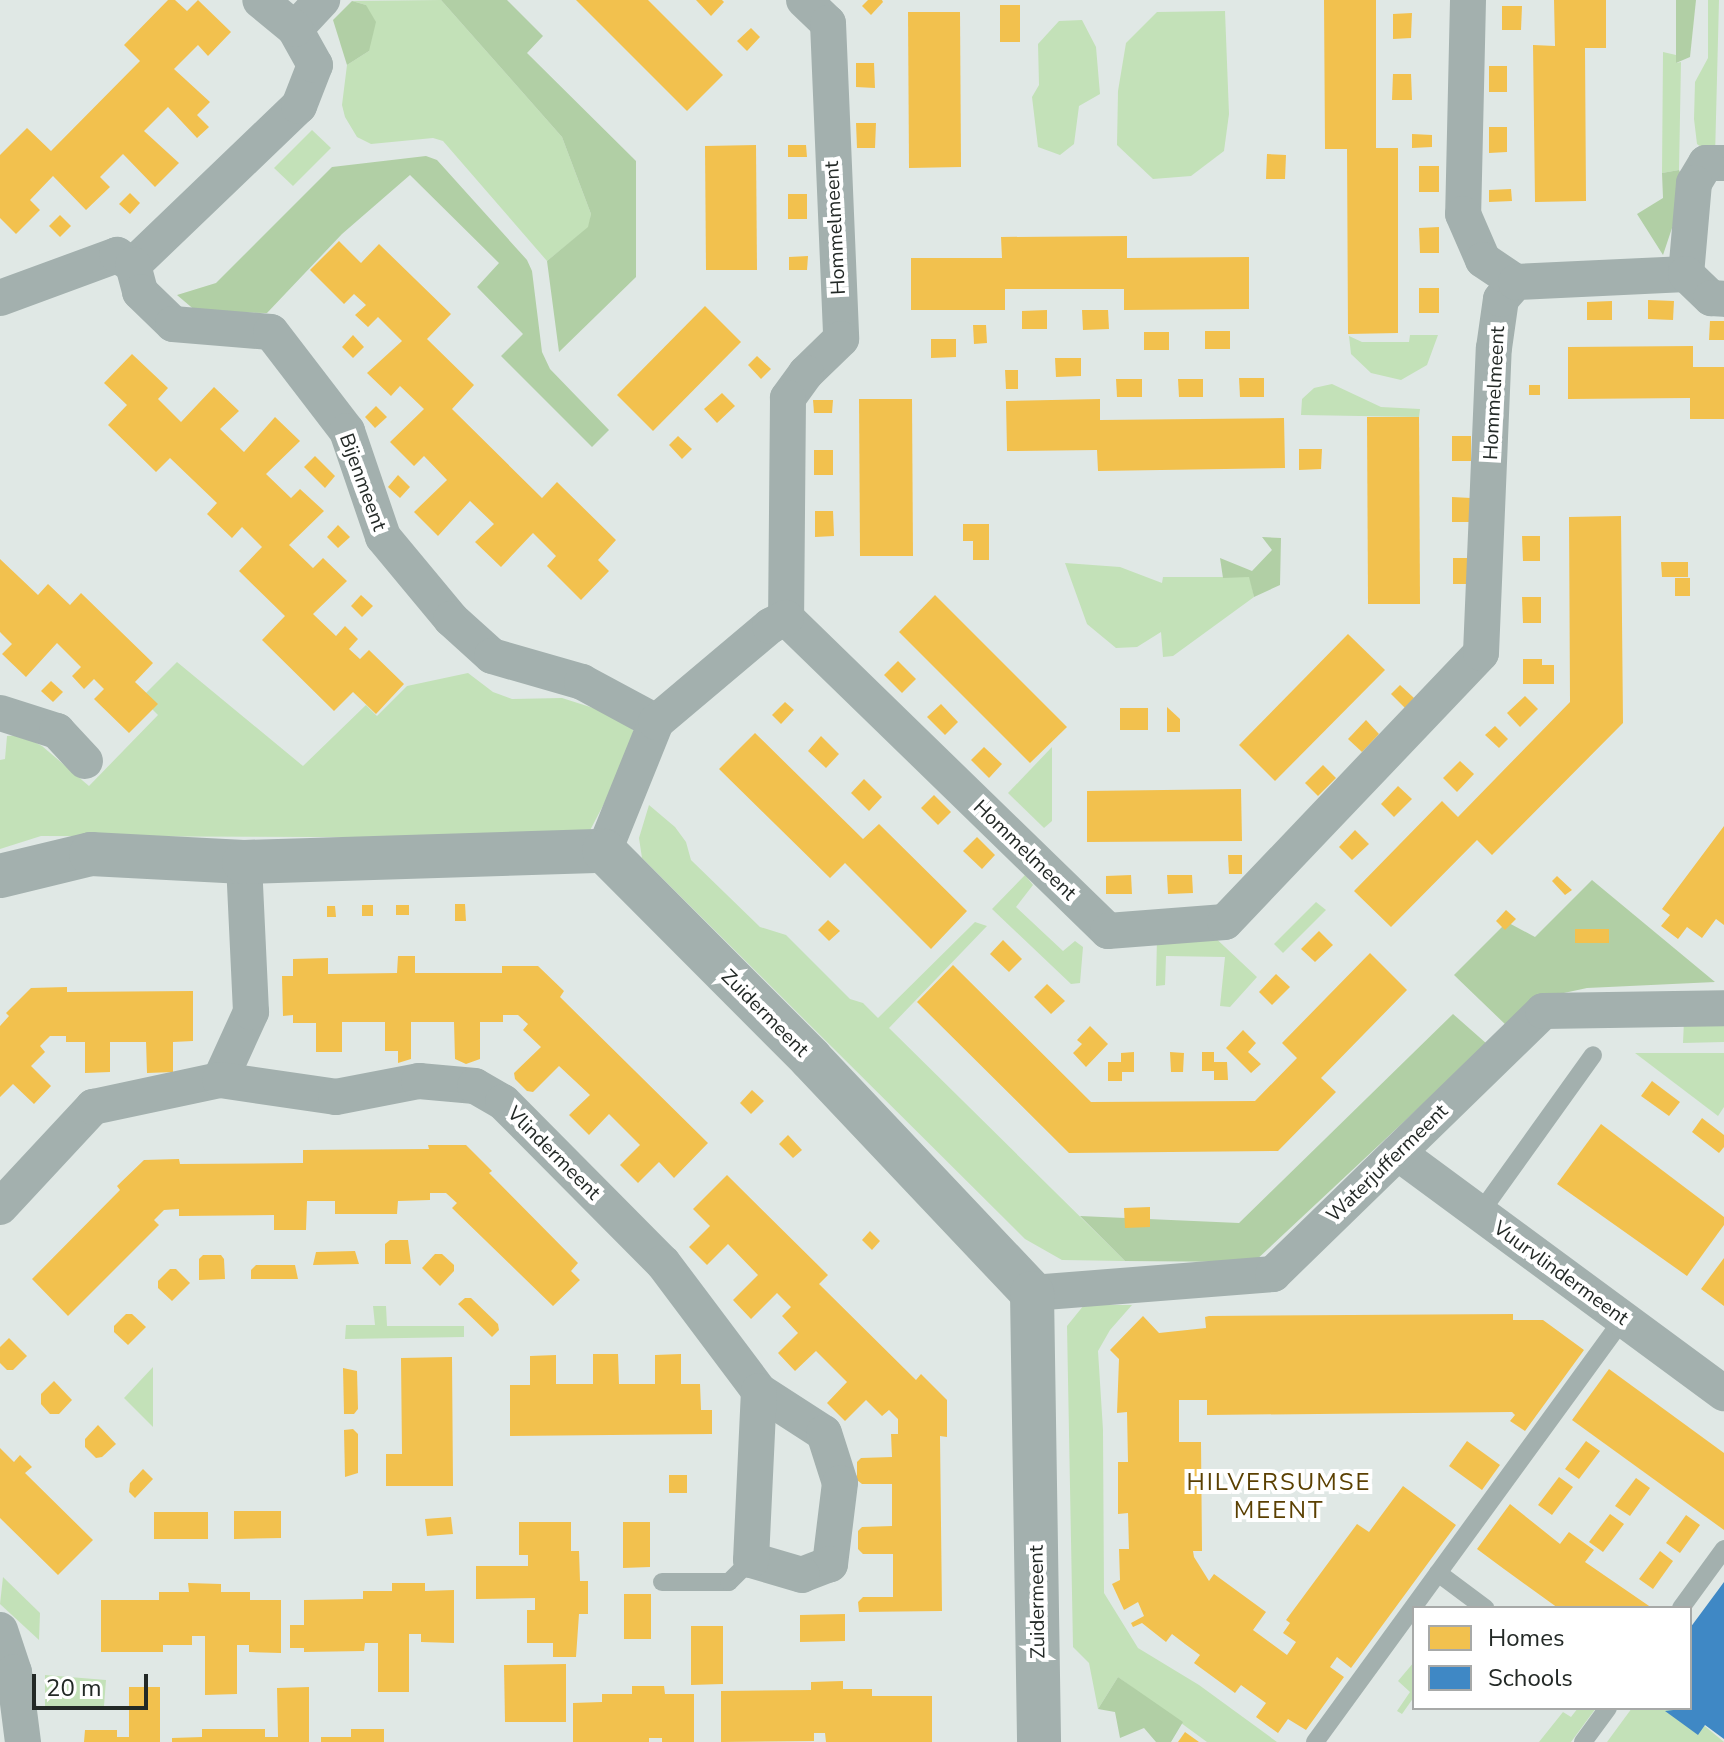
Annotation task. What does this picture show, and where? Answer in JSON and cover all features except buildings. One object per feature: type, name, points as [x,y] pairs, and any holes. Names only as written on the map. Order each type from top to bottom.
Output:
[{"type":"street","points":[[0,298],[117,255],[133,265],[299,106],[315,65],[295,29],[260,0]]},
{"type":"street","points":[[295,29],[322,0]]},
{"type":"street","name":"Hommelmeent","points":[[804,0],[828,23],[841,339],[806,373],[788,398],[786,618],[1108,931],[1225,922],[1481,653],[1494,348],[1501,299],[1516,282]]},
{"type":"street","points":[[1468,0],[1463,214],[1483,260],[1516,282],[1686,274],[1711,298],[1724,299]]},
{"type":"street","points":[[1686,274],[1694,183],[1706,163],[1724,163]]},
{"type":"street","name":"Bijenmeent","points":[[133,265],[140,292],[173,324],[271,332],[347,431],[383,537],[451,619],[492,656],[582,682],[656,722]]},
{"type":"street","points":[[0,876],[91,854],[244,862],[604,851],[656,722],[770,626],[786,618]]},
{"type":"street","points":[[0,713],[57,731],[85,761]]},
{"type":"street","name":"Zuidermeent","points":[[604,851],[811,1059],[1032,1293],[1039,1742]]},
{"type":"street","points":[[220,1080],[251,1012],[244,862]]},
{"type":"street","name":"Waterjuffermeent","points":[[1032,1293],[1273,1274],[1543,1011],[1724,1008]]},
{"type":"street","name":"Vlindermeent","points":[[0,1207],[93,1107],[220,1080],[336,1097],[419,1081],[475,1086],[503,1102],[663,1263],[759,1391],[824,1433],[840,1483],[830,1564],[802,1575],[751,1560]]},
{"type":"street","name":"Vuurvlindermeent","points":[[1398,1153],[1724,1393]]},
{"type":"street","points":[[751,1560],[759,1391]]},
{"type":"street","points":[[0,1630],[14,1672],[23,1742]]},
{"type":"lane","points":[[1480,1213],[1593,1055]]},
{"type":"lane","points":[[1414,1606],[1623,1319]]},
{"type":"lane","points":[[1682,1606],[1724,1549]]},
{"type":"lane","points":[[662,1582],[729,1582],[751,1560]]},
{"type":"lane","points":[[1438,1573],[1482,1606]]},
{"type":"lane","points":[[1315,1742],[1412,1609]]},
{"type":"lane","points":[[1583,1742],[1607,1710]]},
{"type":"green space","points":[[441,0],[562,137],[591,214],[589,227],[547,261],[443,141],[433,138],[371,144],[357,137],[345,117],[342,105],[347,65],[369,51],[366,5],[352,1]]},
{"type":"green space","points":[[441,0],[507,0],[543,36],[527,53],[636,161],[636,277],[559,352],[547,261],[588,227],[591,214],[562,137]]},
{"type":"green space","points":[[1676,0],[1696,0],[1690,57],[1676,63]]},
{"type":"green space","points":[[1708,0],[1719,0],[1715,157],[1697,144],[1694,119],[1695,82],[1708,58]]},
{"type":"green space","points":[[352,1],[366,5],[376,22],[369,51],[347,65],[333,20]]},
{"type":"green space","points":[[1225,11],[1229,114],[1224,151],[1191,176],[1153,179],[1117,145],[1118,91],[1126,43],[1157,12]]},
{"type":"green space","points":[[1082,20],[1096,47],[1100,94],[1079,106],[1074,144],[1060,155],[1038,147],[1032,97],[1039,85],[1038,44],[1059,21]]},
{"type":"green space","points":[[1663,52],[1676,55],[1676,63],[1681,62],[1679,170],[1662,173]]},
{"type":"green space","points":[[312,130],[331,148],[293,186],[274,168]]},
{"type":"green space","points":[[426,156],[437,160],[527,260],[532,271],[542,352],[550,369],[609,430],[592,447],[501,356],[523,334],[477,287],[499,263],[410,175],[342,234],[267,313],[197,312],[177,295],[216,283],[332,167]]},
{"type":"green space","points":[[1679,170],[1686,186],[1663,255],[1637,214],[1663,198],[1662,173]]},
{"type":"green space","points":[[1410,335],[1438,335],[1427,365],[1401,380],[1371,373],[1351,354],[1349,336],[1362,342],[1409,342]]},
{"type":"green space","points":[[1332,384],[1381,407],[1420,409],[1419,417],[1301,415],[1302,399],[1314,388]]},
{"type":"green space","points":[[1262,537],[1281,538],[1280,585],[1254,597],[1249,577],[1223,578],[1220,558],[1252,571],[1272,550]]},
{"type":"green space","points":[[1065,563],[1120,567],[1162,583],[1163,577],[1250,577],[1254,597],[1173,656],[1163,657],[1161,632],[1137,647],[1116,648],[1087,624]]},
{"type":"green space","points":[[177,662],[303,766],[366,705],[377,716],[407,686],[468,673],[493,692],[512,699],[562,698],[609,713],[630,724],[635,735],[627,760],[586,838],[41,836],[0,849],[0,760],[5,759],[7,736],[21,735],[42,746],[89,786],[158,715],[141,698]]},
{"type":"green space","points":[[1052,747],[1052,821],[1044,828],[1008,793]]},
{"type":"green space","points":[[649,805],[675,827],[686,842],[691,860],[760,927],[786,935],[850,999],[863,1003],[878,1018],[975,922],[987,926],[889,1028],[1125,1261],[1062,1260],[1025,1239],[642,858],[639,838]]},
{"type":"green space","points":[[1025,875],[1033,885],[1016,907],[1063,951],[1075,941],[1083,947],[1080,983],[1071,984],[992,909]]},
{"type":"green space","points":[[1592,880],[1715,982],[1587,988],[1536,999],[1507,1026],[1454,975],[1507,922],[1535,937]]},
{"type":"green space","points":[[1316,902],[1326,910],[1283,953],[1274,944]]},
{"type":"green space","points":[[1209,932],[1257,977],[1230,1007],[1220,1006],[1225,957],[1166,956],[1165,985],[1156,986],[1157,936]]},
{"type":"green space","points":[[1453,1014],[1487,1044],[1254,1262],[1125,1261],[1080,1216],[1239,1223]]},
{"type":"green space","points":[[1724,1019],[1724,1042],[1683,1043],[1684,1020]]},
{"type":"green space","points":[[1635,1053],[1724,1053],[1724,1107],[1718,1116]]},
{"type":"green space","points":[[1084,1305],[1132,1305],[1110,1330],[1098,1351],[1103,1430],[1104,1593],[1138,1648],[1199,1685],[1277,1742],[1207,1742],[1118,1677],[1098,1709],[1089,1663],[1073,1647],[1067,1326]]},
{"type":"green space","points":[[373,1306],[386,1306],[387,1326],[464,1326],[464,1337],[345,1339],[346,1325],[375,1325]]},
{"type":"green space","points":[[153,1367],[153,1427],[124,1398]]},
{"type":"green space","points":[[3,1577],[40,1613],[39,1640],[0,1604]]},
{"type":"green space","points":[[1412,1664],[1412,1700],[1402,1714],[1397,1711],[1410,1692],[1398,1681]]},
{"type":"green space","points":[[45,1675],[106,1680],[104,1706],[45,1706]]},
{"type":"green space","points":[[1118,1677],[1183,1722],[1171,1742],[1156,1742],[1144,1728],[1120,1738],[1115,1712],[1098,1709]]},
{"type":"green space","points":[[1576,1710],[1595,1710],[1571,1742],[1539,1742],[1563,1712],[1571,1717]]},
{"type":"green space","points":[[1631,1710],[1685,1710],[1724,1742],[1607,1742]]},
{"type":"district","name":"HILVERSUMSE MEENT","points":[[1279,1497]]}]
